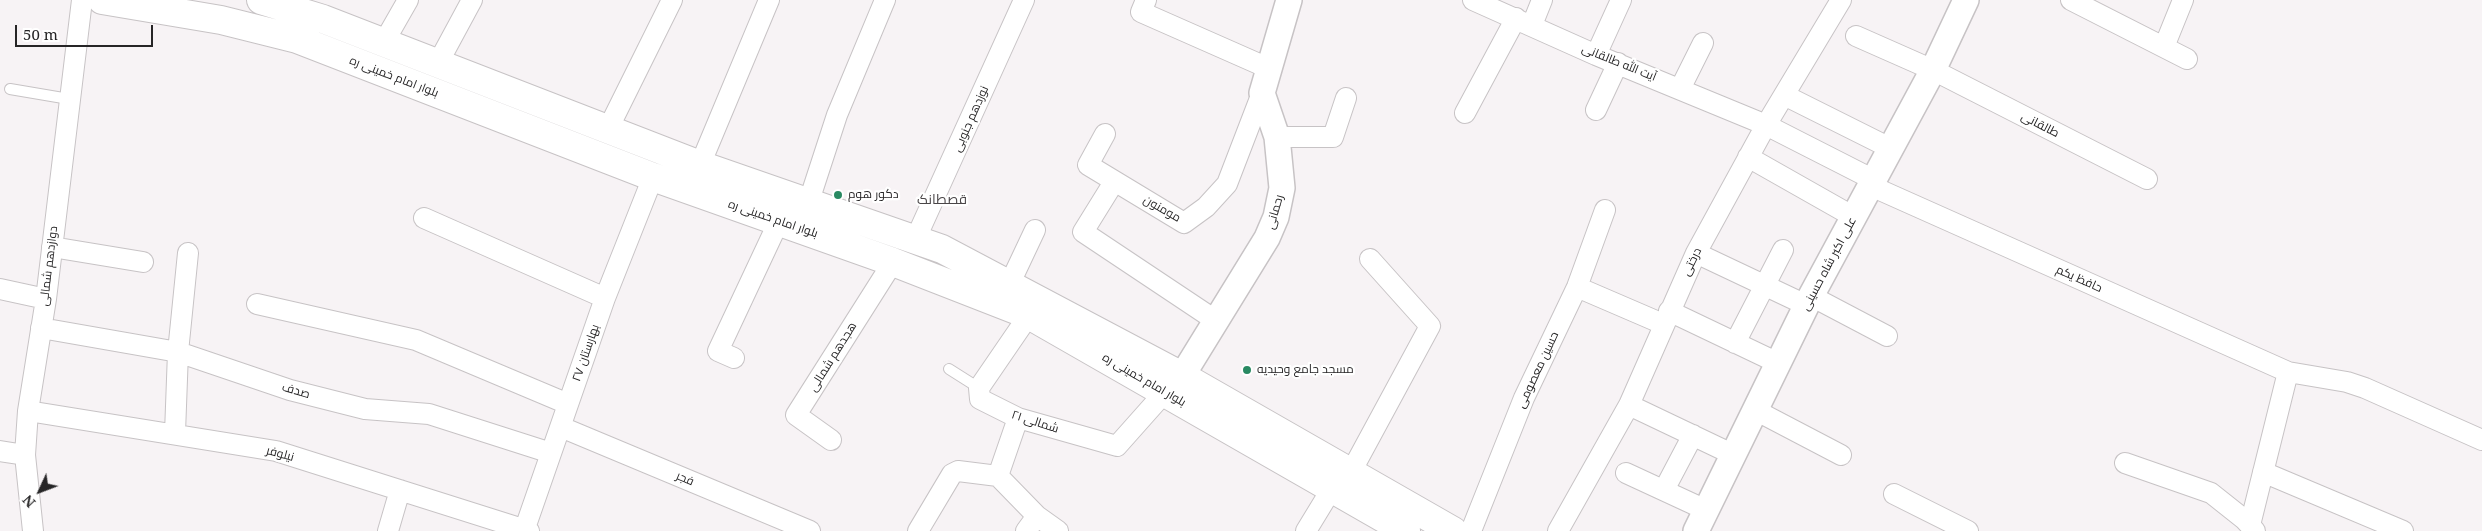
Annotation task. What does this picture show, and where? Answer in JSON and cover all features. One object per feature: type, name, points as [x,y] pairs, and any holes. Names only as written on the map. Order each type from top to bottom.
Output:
[{"type":"main road","name":"بلوار امام خمینی ره","points":[[102,0],[221,20],[298,39],[653,178],[893,262],[1029,315],[1352,472],[1453,531]]},
{"type":"main road","name":"بلوار امام خمینی ره","points":[[278,2],[700,165],[808,204],[916,238],[1010,283],[1173,384],[1331,490],[1406,531]]},
{"type":"street","name":"دوازدهم شمالی","points":[[34,531],[25,454],[28,411],[46,299],[82,0]]},
{"type":"street","points":[[384,42],[408,0]]},
{"type":"street","points":[[438,63],[472,0]]},
{"type":"street","points":[[608,129],[672,0]]},
{"type":"street","points":[[700,165],[769,0]]},
{"type":"street","points":[[808,204],[837,115],[885,0]]},
{"type":"street","name":"نوزدهم جنوبی","points":[[916,238],[1024,0]]},
{"type":"street","points":[[1146,0],[1141,12],[1268,68]]},
{"type":"street","points":[[1262,94],[1289,0]]},
{"type":"street","name":"آیت الله طالقانی","points":[[1473,0],[1596,55],[1766,125]]},
{"type":"street","points":[[1465,113],[1524,22],[1542,0]]},
{"type":"street","points":[[1596,55],[1621,0]]},
{"type":"street","name":"درختی","points":[[1558,531],[1629,405],[1696,253],[1766,125],[1841,0]]},
{"type":"street","name":"علی اکبر شاه حسینی","points":[[1702,525],[1808,300],[1933,70],[1965,0]]},
{"type":"street","points":[[2071,0],[2187,59]]},
{"type":"street","points":[[2164,47],[2183,0]]},
{"type":"street","name":"طالقانی","points":[[1856,36],[1933,70],[2147,179]]},
{"type":"street","points":[[1680,89],[1703,43]]},
{"type":"street","points":[[1596,110],[1618,63]]},
{"type":"street","name":"رحمانی","points":[[1173,384],[1267,238],[1276,218],[1282,188],[1277,137],[1262,94]]},
{"type":"street","name":"مومنون","points":[[1105,134],[1088,165],[1184,223],[1206,208],[1228,184],[1262,94]]},
{"type":"street","points":[[1784,95],[1890,148]]},
{"type":"street","points":[[1277,137],[1333,137],[1346,98]]},
{"type":"street","name":"حافظ یکم","points":[[1766,125],[1872,183],[2288,372],[2347,382],[2365,388],[2482,440]]},
{"type":"street","points":[[1748,157],[1854,217]]},
{"type":"street","name":"بهارستان ۲۷","points":[[526,530],[606,298],[653,178]]},
{"type":"street","points":[[1114,182],[1083,232],[1215,320]]},
{"type":"street","name":"حسین معصومی","points":[[1471,531],[1524,398],[1577,287],[1605,210]]},
{"type":"street","points":[[424,218],[606,298]]},
{"type":"street","points":[[734,358],[718,351],[779,221]]},
{"type":"street","points":[[1010,283],[1035,230]]},
{"type":"street","points":[[52,247],[143,262]]},
{"type":"street","points":[[1735,343],[1783,250]]},
{"type":"street","points":[[175,433],[178,352],[188,253]]},
{"type":"street","points":[[1696,253],[1764,285],[1808,300],[1887,336]]},
{"type":"street","points":[[1352,472],[1430,326],[1370,259]]},
{"type":"street","name":"هجدهم شمالی","points":[[831,440],[796,415],[893,262]]},
{"type":"street","points":[[1577,287],[1735,343],[1778,363]]},
{"type":"street","points":[[0,289],[46,299]]},
{"type":"street","points":[[256,304],[416,340],[568,404]]},
{"type":"street","points":[[979,388],[1029,315]]},
{"type":"street","name":"صدف","points":[[41,328],[178,352],[290,390],[365,410],[429,414],[551,453]]},
{"type":"street","points":[[2125,463],[2211,493],[2252,528],[2263,472],[2288,372]]},
{"type":"street","name":"۲۱ شمالی","points":[[979,388],[980,399],[1018,418],[1117,446],[1173,384]]},
{"type":"street","points":[[1629,405],[1734,455]]},
{"type":"street","points":[[1755,410],[1841,455]]},
{"type":"street","name":"نیلوفر","points":[[28,411],[175,433],[276,451],[526,530]]},
{"type":"street","points":[[998,476],[1018,418]]},
{"type":"street","name":"فجر","points":[[561,427],[810,531]]},
{"type":"street","points":[[1664,490],[1693,435]]},
{"type":"street","points":[[0,451],[25,454]]},
{"type":"street","points":[[918,531],[952,474],[958,472],[998,476],[1031,523],[1058,531]]},
{"type":"street","points":[[2263,472],[2403,531]]},
{"type":"street","points":[[1626,473],[1664,490],[1702,525]]},
{"type":"street","points":[[388,531],[400,490]]},
{"type":"street","points":[[1306,531],[1331,490]]},
{"type":"street","points":[[1894,494],[1968,531]]},
{"type":"lane","points":[[10,89],[70,99]]},
{"type":"lane","points":[[949,370],[979,388]]},
{"type":"place","name":"دکور هوم","points":[[838,195]]},
{"type":"place","name":"مسجد جامع وحیدیه","points":[[1247,370]]},
{"type":"district","name":"قصطانک","points":[[942,200]]}]
